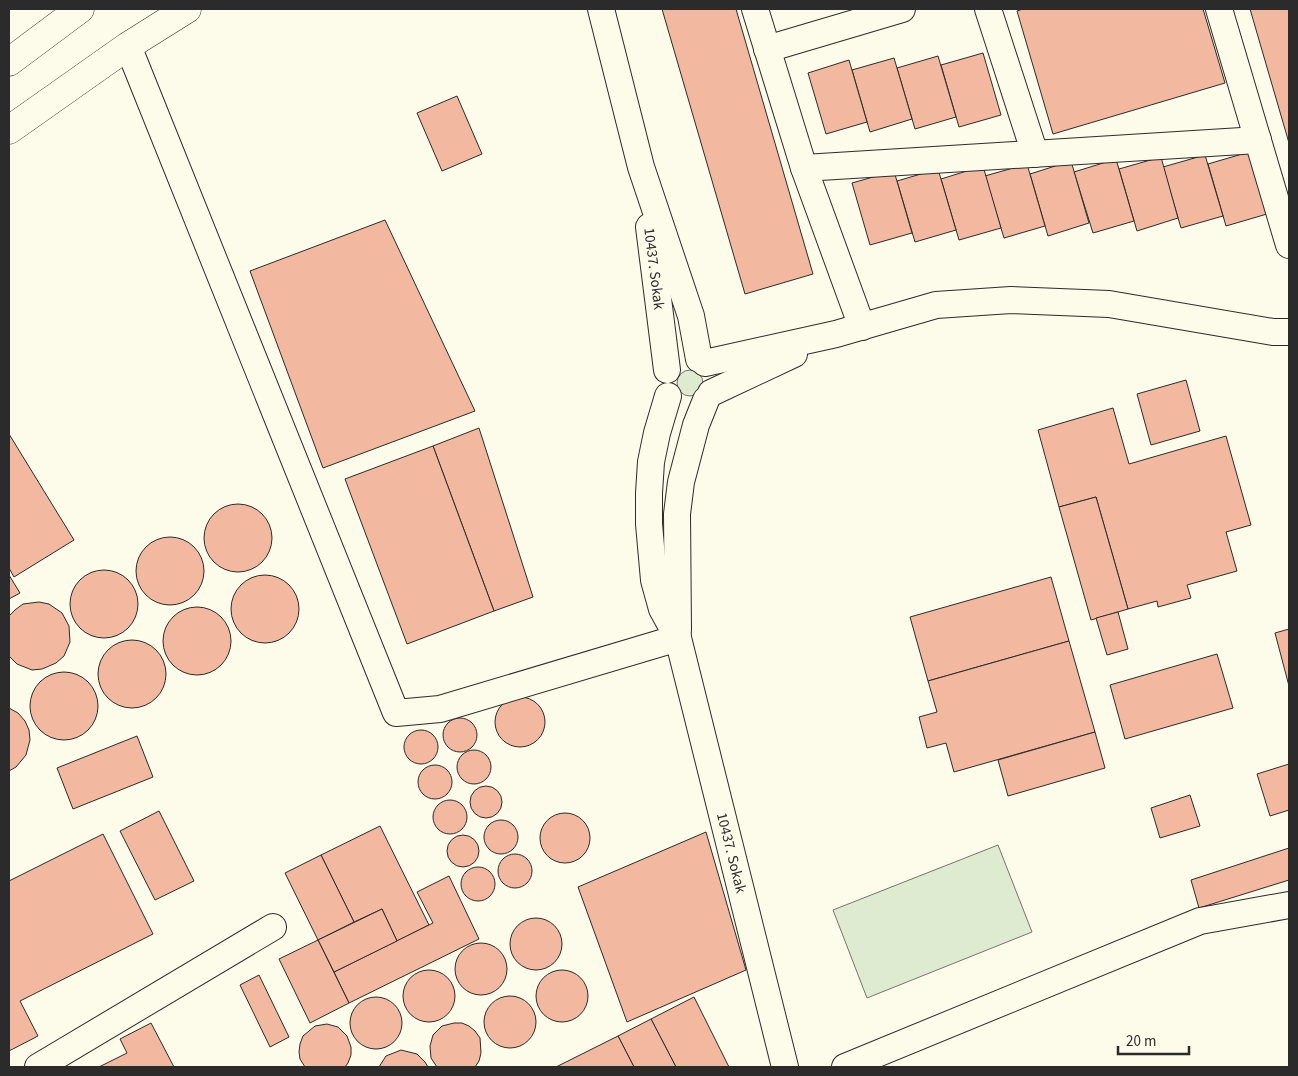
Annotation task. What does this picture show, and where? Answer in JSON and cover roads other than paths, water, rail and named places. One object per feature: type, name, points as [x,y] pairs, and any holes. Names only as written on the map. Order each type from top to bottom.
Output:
[{"type":"highway","points":[[9,62],[80,9]]},
{"type":"highway","points":[[9,130],[128,46],[187,9]]},
{"type":"street","name":"10437. Sokak","points":[[601,9],[641,167],[691,316],[702,361]]},
{"type":"street","points":[[755,9],[804,168],[862,327]]},
{"type":"street","points":[[768,49],[902,9]]},
{"type":"street","points":[[988,9],[1035,154]]},
{"type":"street","points":[[1219,9],[1289,245]]},
{"type":"street","points":[[128,46],[396,713],[440,709],[678,638]]},
{"type":"street","points":[[804,168],[1258,140]]},
{"type":"street","name":"10437. Sokak","points":[[641,167],[666,370]]},
{"type":"street","points":[[836,334],[708,397],[698,405],[690,407],[674,402],[668,396],[664,384],[666,370],[677,360],[684,357],[702,361],[836,334],[936,305],[1011,300],[1109,304],[1273,332],[1289,332]]},
{"type":"street","points":[[702,361],[714,377],[713,388],[708,397]]},
{"type":"street","name":"10437. Sokak","points":[[668,396],[657,433],[652,462],[649,524],[654,580],[662,609],[678,638]]},
{"type":"street","name":"10437. Sokak","points":[[708,397],[696,425],[681,482],[677,514],[678,638],[785,1067]]},
{"type":"street","points":[[845,1067],[1200,921],[1289,906]]},
{"type":"street","points":[[38,1067],[273,927]]}]
